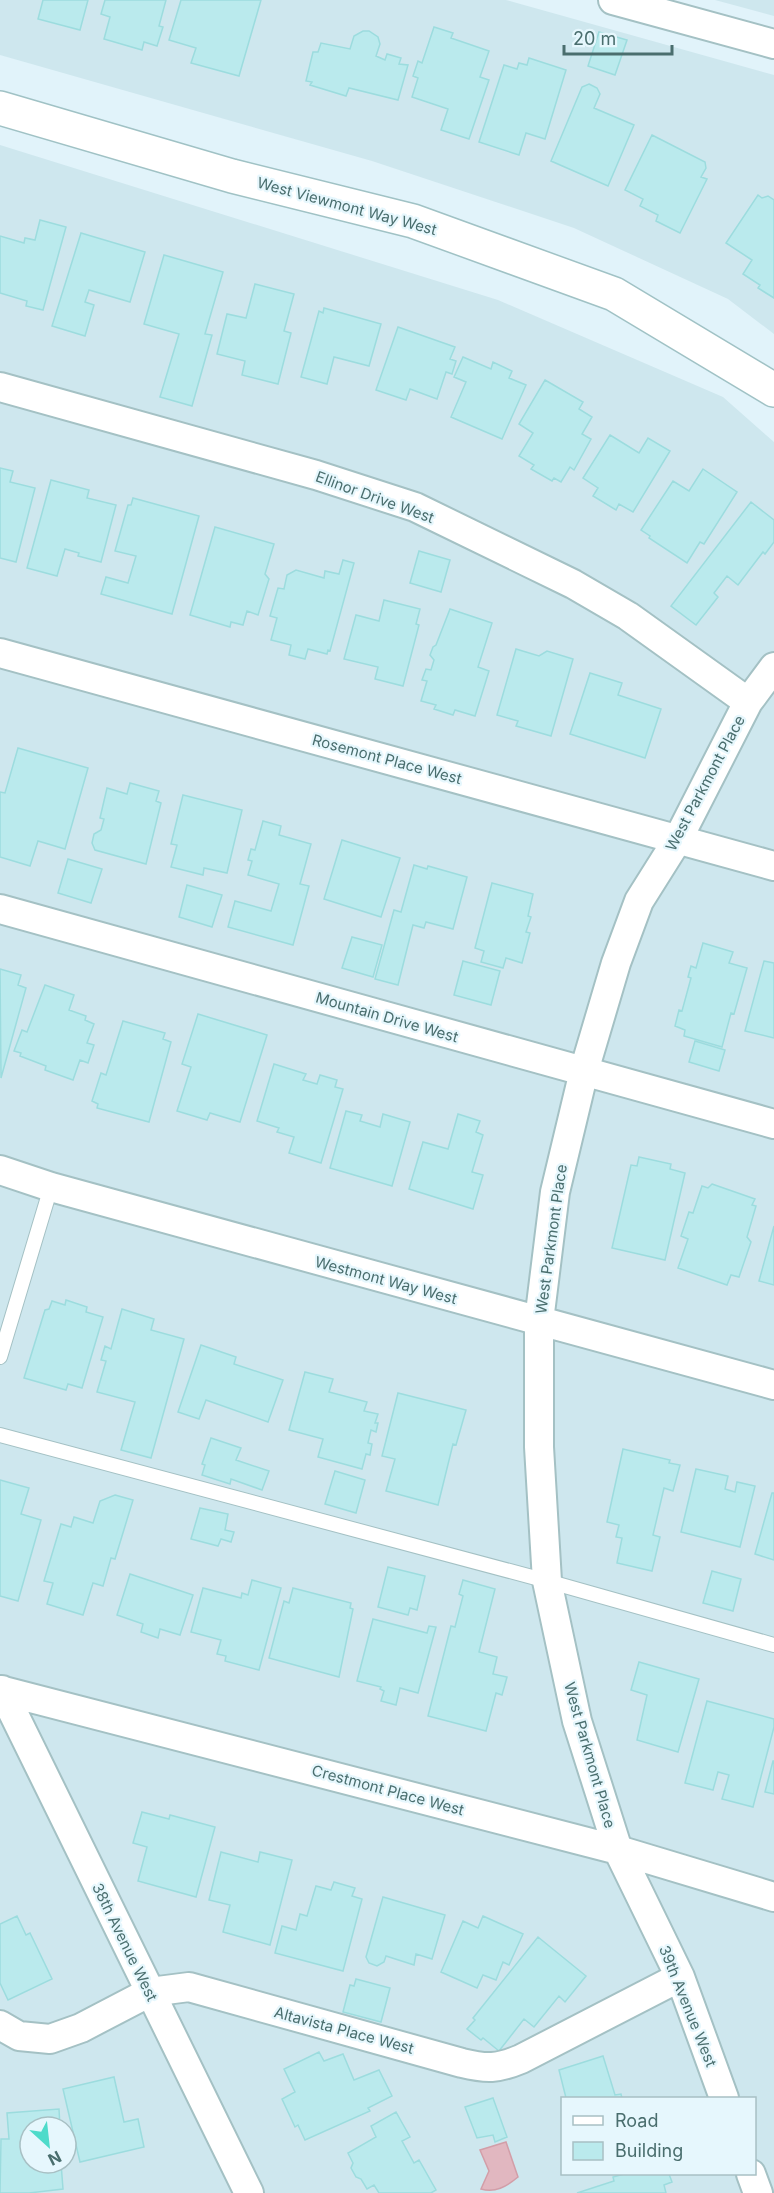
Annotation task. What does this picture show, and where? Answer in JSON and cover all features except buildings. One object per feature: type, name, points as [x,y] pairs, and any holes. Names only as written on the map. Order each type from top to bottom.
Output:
[{"type":"street","points":[[613,0],[774,44]]},
{"type":"street","name":"West Viewmont Way West","points":[[0,108],[232,176],[425,225],[614,294],[774,390]]},
{"type":"street","name":"Ellinor Drive West","points":[[0,387],[316,475],[415,507],[573,584],[619,611],[748,702]]},
{"type":"street","name":"Rosemont Place West","points":[[0,653],[774,866]]},
{"type":"street","name":"West Parkmont Place","points":[[618,1850],[577,1721],[547,1581],[538,1447],[539,1321],[555,1192],[584,1071],[616,963],[639,901],[678,839],[748,702],[774,667]]},
{"type":"street","name":"Mountain Drive West","points":[[0,909],[774,1124]]},
{"type":"street","name":"Westmont Way West","points":[[0,1170],[51,1187],[774,1385]]},
{"type":"street","name":"Crestmont Place West","points":[[1,1690],[618,1850],[774,1897]]},
{"type":"street","name":"38th Avenue West","points":[[1,1690],[150,1992],[245,2192]]},
{"type":"street","name":"39th Avenue West","points":[[618,1850],[680,1977],[724,2097]]},
{"type":"street","name":"Altavista Place West","points":[[0,2025],[19,2036],[50,2039],[81,2028],[150,1992],[189,1987],[462,2063],[483,2068],[499,2068],[521,2059],[680,1977]]},
{"type":"street","points":[[751,2175],[758,2193]]},
{"type":"lane","points":[[0,1357],[51,1187]]},
{"type":"lane","points":[[0,1435],[547,1581],[774,1645]]},
{"type":"shaded area","points":[[0,0],[506,0],[774,75],[774,334],[728,299],[574,228],[372,161],[0,55]]},
{"type":"shaded area","points":[[715,0],[774,0],[774,16]]},
{"type":"shaded area","points":[[0,145],[498,300],[723,397],[774,442],[774,2193],[0,2193]]},
{"type":"shaded area","points":[[506,2142],[518,2177],[500,2188],[481,2189],[489,2171],[480,2150]]}]
